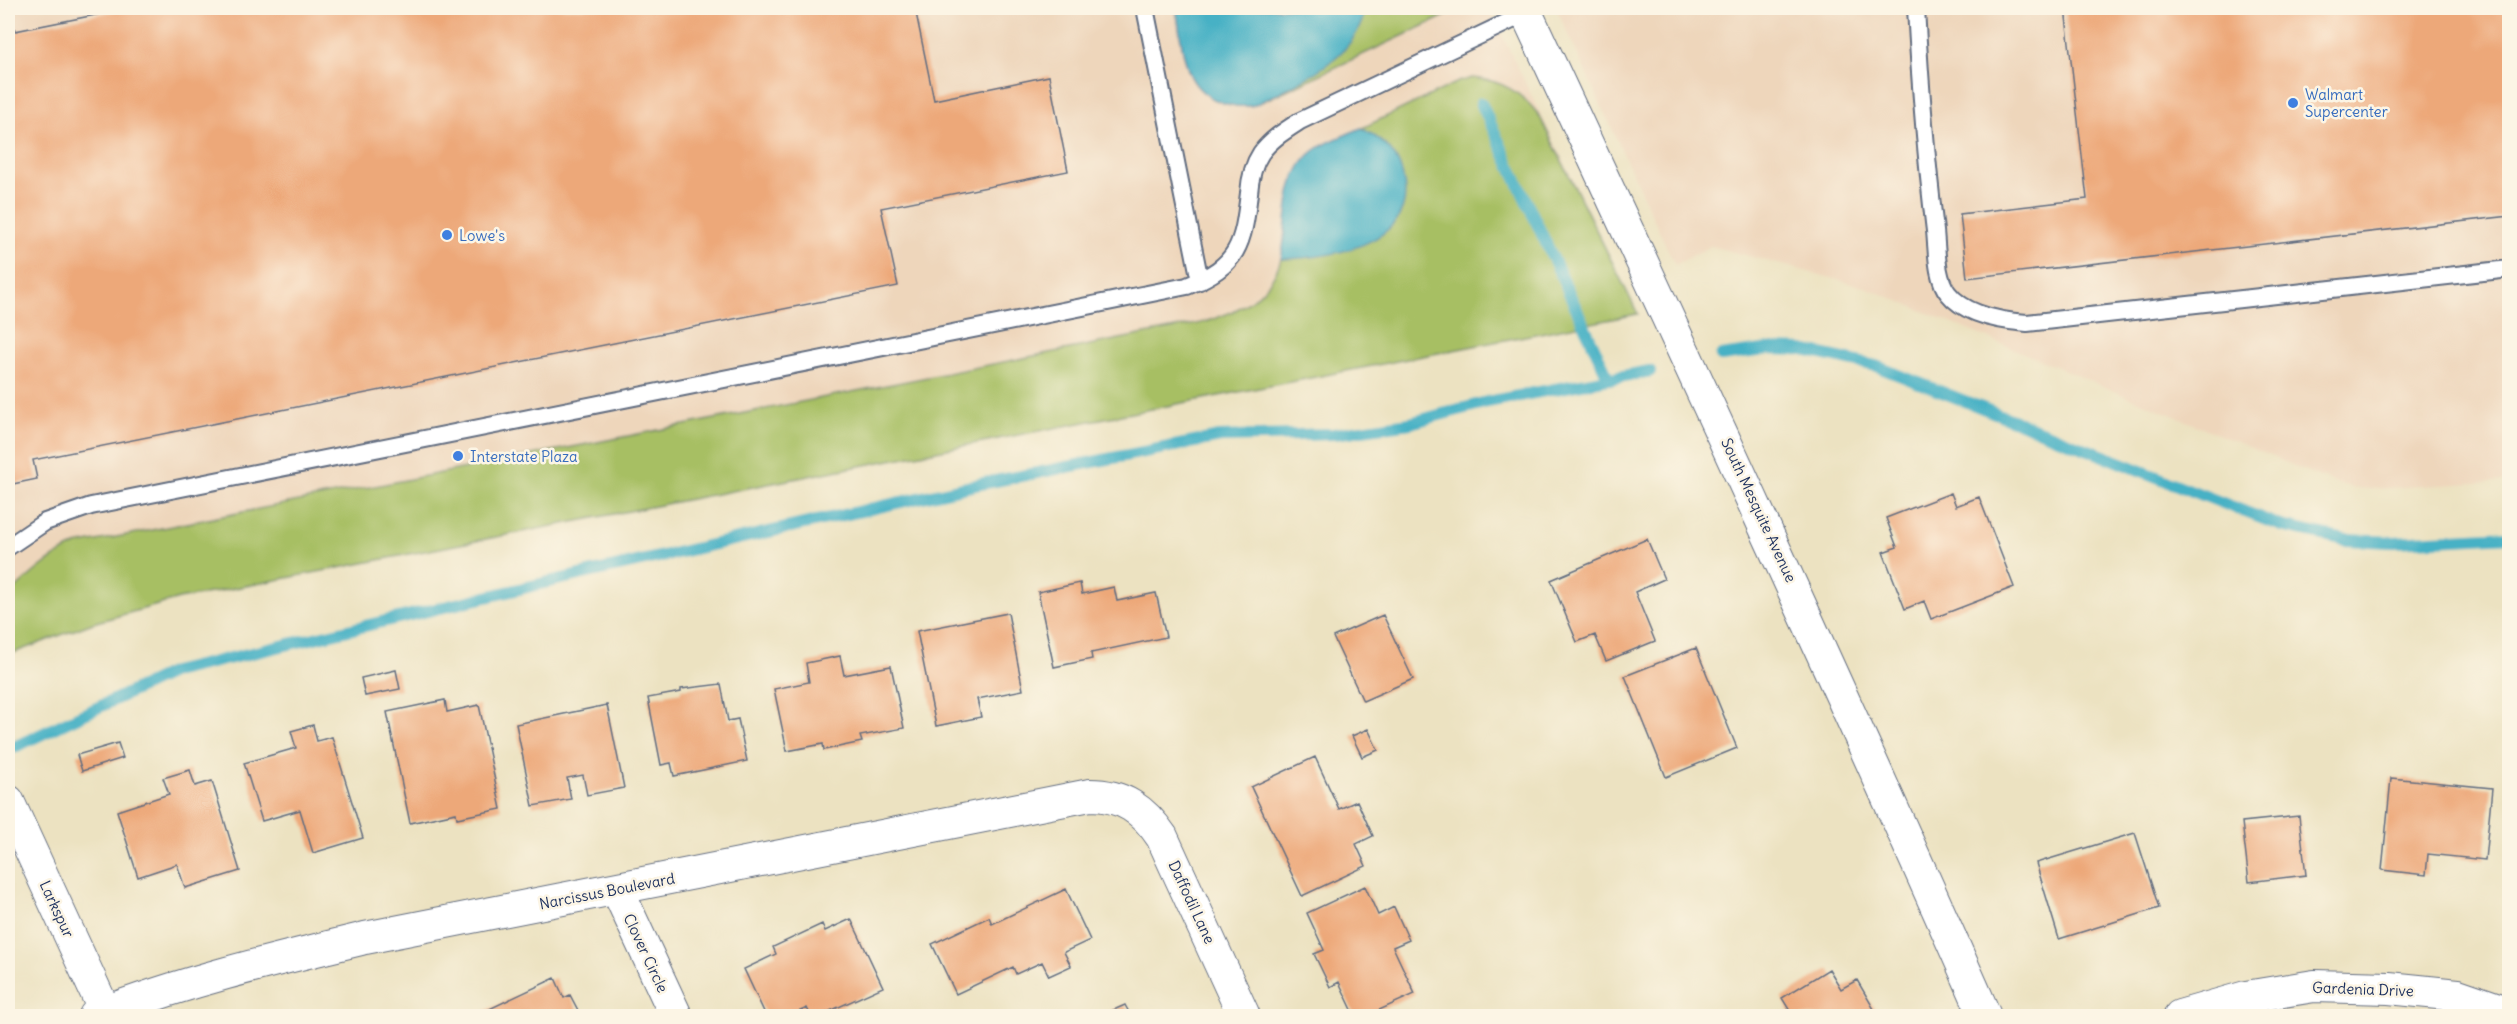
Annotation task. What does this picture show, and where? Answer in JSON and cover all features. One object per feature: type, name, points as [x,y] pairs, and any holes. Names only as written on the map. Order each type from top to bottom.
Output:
[{"type":"street","name":"South Mesquite Avenue","points":[[1530,9],[1855,721],[1985,1017]]},
{"type":"street","name":"Narcissus Boulevard","points":[[102,1015],[268,962],[365,938],[1069,798],[1106,795],[1124,801]]},
{"type":"street","name":"Larkspur","points":[[8,801],[102,1015]]},
{"type":"street","name":"Daffodil Lane","points":[[1124,801],[1139,809],[1162,837],[1244,1017]]},
{"type":"street","name":"Clover Circle","points":[[617,889],[676,1017]]},
{"type":"street","name":"Gardenia Drive","points":[[2180,1017],[2246,997],[2314,986],[2389,988],[2458,995],[2510,1013]]},
{"type":"lane","points":[[1145,8],[1200,281]]},
{"type":"lane","points":[[1916,8],[1928,176],[1941,281],[1954,300],[1980,313],[2004,321],[2027,323],[2510,269]]},
{"type":"lane","points":[[8,547],[45,522],[91,506],[1200,281],[1226,265],[1241,241],[1246,224],[1254,167],[1272,141],[1300,121],[1530,9]]},
{"type":"shaded area","name":"Interstate Plaza","points":[[8,8],[1489,8],[1638,314],[179,599],[93,623],[8,655]]},
{"type":"shaded area","points":[[1556,8],[2509,8],[2509,481],[2370,489],[2350,487],[2328,480],[1865,287],[1711,246],[1675,265]]},
{"type":"green space","points":[[1176,8],[1455,8],[1445,16],[1255,105],[1235,106],[1207,95],[1194,81],[1184,57]]},
{"type":"green space","points":[[1472,78],[1493,81],[1510,89],[1525,100],[1539,115],[1638,314],[179,599],[93,623],[8,655],[8,596],[48,561],[76,545],[1201,323],[1218,317],[1247,304],[1268,284],[1276,271],[1286,237],[1289,202],[1294,181],[1305,161],[1314,151],[1458,82]]},
{"type":"water","points":[[1176,8],[1365,8],[1360,26],[1351,42],[1323,67],[1255,105],[1235,106],[1207,95],[1194,81],[1184,57]]},
{"type":"water","points":[[1361,128],[1384,144],[1399,164],[1404,182],[1404,204],[1396,221],[1382,234],[1364,244],[1343,251],[1321,256],[1281,259],[1292,186],[1304,160],[1315,150],[1331,141]]},
{"type":"building","name":"Lowe's","points":[[8,8],[10,8],[15,31],[130,8],[915,8],[934,100],[1049,76],[1068,171],[881,208],[898,286],[33,460],[37,479],[8,485]]},
{"type":"building","name":"Walmart Supercenter","points":[[2065,8],[2510,8],[2510,216],[1967,278],[1960,214],[2087,199]]},
{"type":"building","points":[[1951,493],[1956,506],[1979,497],[2014,587],[1931,619],[1924,601],[1905,609],[1883,552],[1897,547],[1886,518]]},
{"type":"building","points":[[1647,539],[1664,579],[1635,592],[1655,641],[1606,661],[1595,635],[1577,642],[1551,580]]},
{"type":"building","points":[[1080,583],[1082,594],[1114,587],[1117,601],[1156,593],[1166,637],[1091,653],[1092,659],[1054,667],[1038,592]]},
{"type":"building","points":[[1008,613],[1023,690],[977,699],[981,717],[936,726],[917,631]]},
{"type":"building","points":[[1383,615],[1413,679],[1363,701],[1333,637]]},
{"type":"building","points":[[1696,648],[1737,748],[1666,777],[1625,676]]},
{"type":"building","points":[[840,656],[844,675],[891,666],[904,728],[860,736],[862,742],[824,750],[823,744],[787,751],[774,689],[809,682],[806,663]]},
{"type":"building","points":[[396,670],[400,689],[365,696],[361,678]]},
{"type":"building","points":[[721,684],[728,721],[738,719],[747,761],[674,776],[671,763],[661,765],[648,698],[681,692],[681,689]]},
{"type":"building","points":[[445,700],[447,712],[479,705],[501,809],[457,818],[456,813],[410,823],[387,712]]},
{"type":"building","points":[[607,705],[624,788],[587,795],[583,775],[567,778],[571,799],[533,806],[516,724]]},
{"type":"building","points":[[313,725],[317,741],[332,737],[363,838],[313,853],[300,810],[262,821],[244,763],[296,748],[291,731]]},
{"type":"building","points":[[1368,729],[1378,750],[1362,757],[1352,736]]},
{"type":"building","points":[[118,743],[123,758],[82,771],[77,755]]},
{"type":"building","points":[[1315,757],[1339,809],[1357,801],[1373,836],[1356,844],[1366,866],[1302,896],[1251,787]]},
{"type":"building","points":[[190,770],[195,786],[212,781],[240,871],[185,888],[177,864],[138,877],[117,811],[169,794],[163,778]]},
{"type":"building","points":[[2391,778],[2492,788],[2485,860],[2428,854],[2426,875],[2382,870]]},
{"type":"building","points":[[2299,816],[2306,875],[2249,882],[2242,822]]},
{"type":"building","points":[[2135,833],[2159,908],[2059,939],[2036,863]]},
{"type":"building","points":[[1365,886],[1378,915],[1394,907],[1409,940],[1393,947],[1415,994],[1366,1016],[1355,1016],[1339,982],[1330,987],[1314,954],[1324,950],[1307,913]]},
{"type":"building","points":[[1066,889],[1090,940],[1064,952],[1071,966],[1049,976],[1042,962],[1016,974],[1013,967],[956,994],[932,944],[989,917],[992,924]]},
{"type":"building","points":[[851,919],[883,987],[819,1016],[811,1016],[807,1008],[789,1016],[766,1016],[744,969],[776,954],[773,947],[822,924],[825,931]]},
{"type":"building","points":[[1829,969],[1841,989],[1857,980],[1878,1016],[1793,1016],[1782,998]]},
{"type":"building","points":[[555,978],[564,998],[570,995],[581,1016],[485,1016],[483,1012]]},
{"type":"building","points":[[1125,1005],[1131,1016],[1100,1016]]},
{"type":"waterway","points":[[1481,103],[1609,379]]},
{"type":"waterway","points":[[1721,356],[1770,349],[1803,350],[1876,366],[2281,526],[2346,540],[2394,542],[2510,536]]},
{"type":"waterway","points":[[8,750],[173,672],[544,583],[980,484],[1220,437],[1334,434],[1410,423],[1487,402],[1650,371]]},
{"type":"place","name":"Walmart Supercenter","points":[[2293,103]]},
{"type":"place","name":"Lowe's","points":[[447,235]]},
{"type":"place","name":"Interstate Plaza","points":[[458,456]]}]
